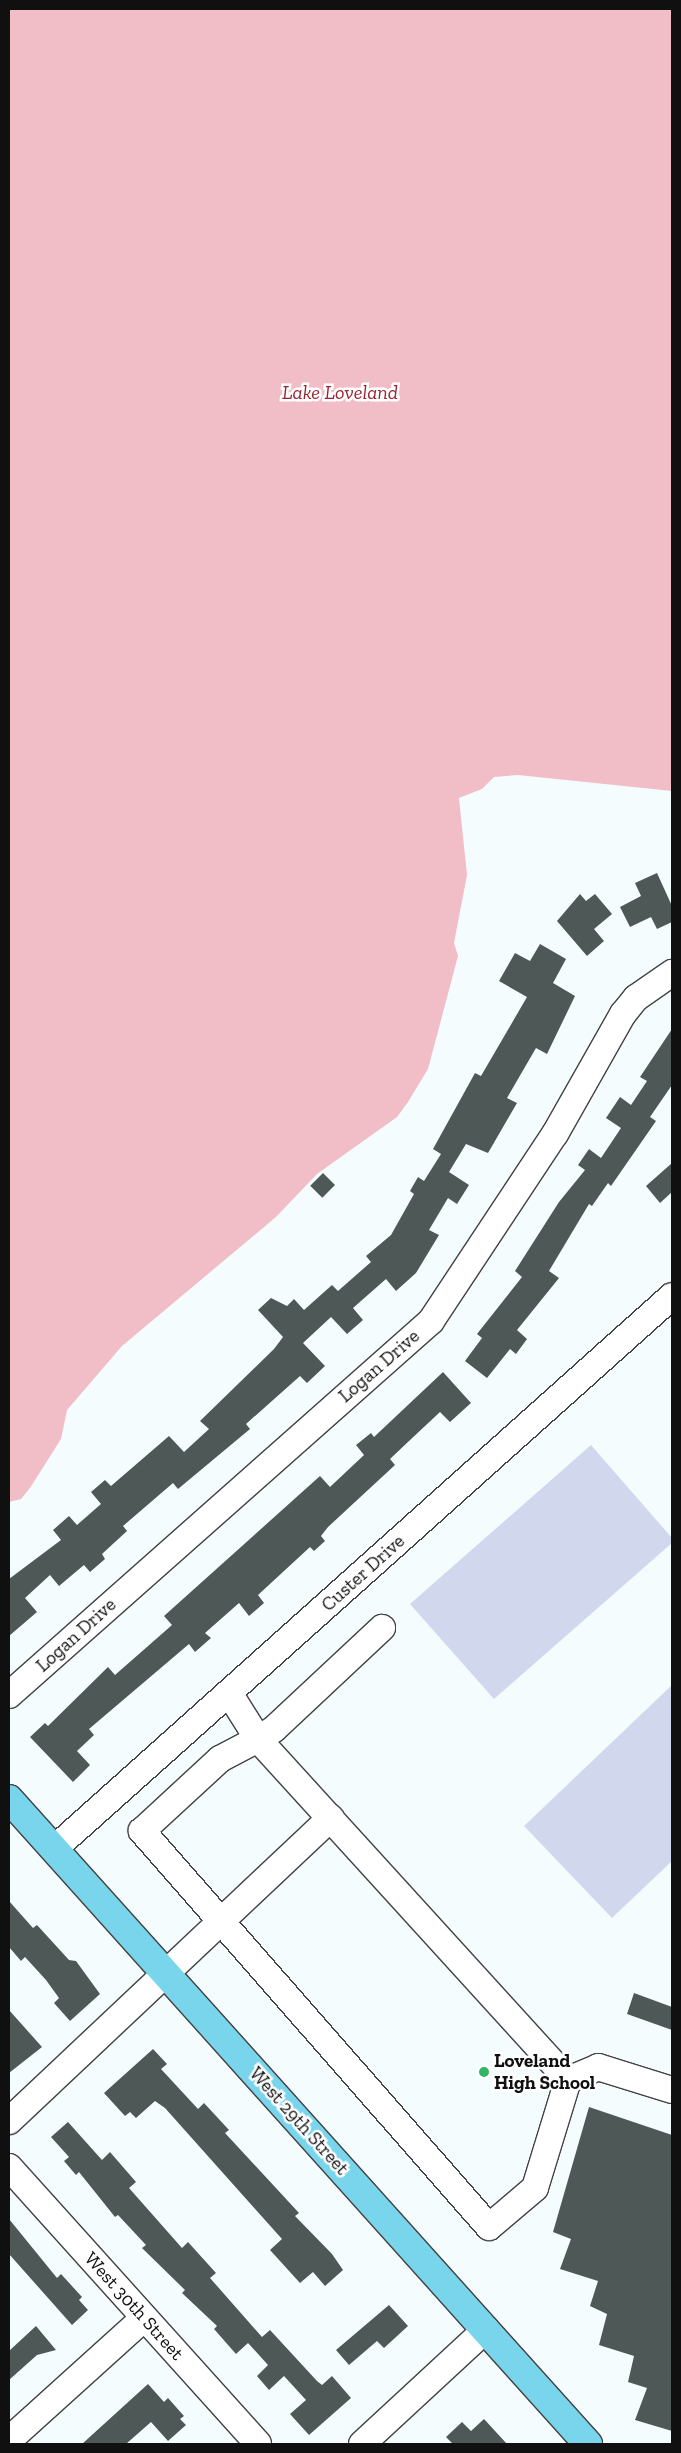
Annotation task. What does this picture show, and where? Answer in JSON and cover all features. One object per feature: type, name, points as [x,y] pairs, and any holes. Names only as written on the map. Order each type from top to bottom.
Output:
[{"type":"main road","name":"West 29th Street","points":[[9,1800],[588,2444]]},
{"type":"street","name":"Logan Drive","points":[[9,1695],[431,1320],[555,1134],[623,1014],[636,998],[672,973]]},
{"type":"street","name":"Custer Drive","points":[[54,1849],[672,1296]]},
{"type":"street","points":[[382,1628],[258,1739],[220,1759],[142,1831],[223,1921],[489,2227],[535,2188],[568,2080],[598,2067],[672,2090]]},
{"type":"street","points":[[229,1693],[258,1739],[568,2080]]},
{"type":"street","points":[[9,2121],[331,1818]]},
{"type":"street","name":"West 30th Street","points":[[9,2167],[258,2444]]},
{"type":"street","points":[[9,2440],[144,2318]]},
{"type":"street","points":[[362,2444],[486,2329]]},
{"type":"shaded area","points":[[591,1445],[672,1538],[672,1543],[494,1699],[410,1604]]},
{"type":"shaded area","points":[[672,1685],[672,1861],[612,1918],[524,1826]]},
{"type":"water","name":"Lake Loveland","points":[[9,9],[672,9],[672,791],[518,775],[494,777],[482,789],[459,798],[467,875],[454,943],[458,956],[428,1069],[408,1102],[397,1117],[317,1174],[276,1217],[122,1346],[67,1410],[61,1439],[30,1488],[21,1499],[9,1502]]},
{"type":"building","points":[[657,873],[672,906],[672,922],[657,929],[651,917],[630,927],[620,907],[641,896],[635,883]]},
{"type":"building","points":[[580,894],[586,901],[595,894],[612,914],[594,929],[604,941],[587,956],[557,921]]},
{"type":"building","points":[[540,944],[566,959],[553,983],[575,996],[547,1054],[536,1048],[507,1098],[517,1103],[488,1153],[466,1144],[449,1172],[469,1185],[457,1204],[448,1198],[429,1230],[439,1235],[416,1273],[396,1291],[386,1279],[353,1308],[363,1320],[347,1334],[331,1317],[303,1343],[325,1366],[307,1383],[300,1376],[246,1424],[250,1429],[178,1489],[173,1483],[123,1526],[127,1531],[102,1554],[105,1559],[90,1572],[84,1565],[59,1586],[50,1575],[25,1598],[37,1612],[9,1636],[9,1579],[61,1540],[53,1530],[69,1516],[77,1525],[101,1504],[91,1492],[105,1480],[111,1486],[169,1436],[184,1452],[209,1429],[200,1421],[274,1349],[283,1337],[258,1310],[271,1298],[287,1306],[294,1299],[304,1310],[332,1285],[338,1291],[371,1262],[366,1256],[391,1235],[414,1194],[410,1191],[418,1177],[424,1181],[441,1154],[433,1149],[475,1073],[481,1076],[527,997],[499,981],[515,953],[530,961]]},
{"type":"building","points":[[672,1029],[672,1085],[650,1117],[656,1121],[611,1186],[608,1183],[592,1206],[589,1204],[549,1271],[559,1278],[517,1330],[527,1339],[516,1354],[510,1349],[487,1378],[465,1361],[482,1338],[477,1334],[522,1277],[515,1271],[559,1202],[585,1170],[578,1165],[589,1149],[601,1158],[621,1128],[606,1118],[620,1097],[631,1105],[647,1081],[640,1077]]},
{"type":"building","points":[[672,1163],[672,1192],[660,1203],[646,1186]]},
{"type":"building","points":[[323,1173],[335,1185],[322,1198],[310,1186]]},
{"type":"building","points":[[443,1372],[471,1403],[450,1422],[440,1412],[390,1459],[395,1465],[328,1527],[321,1536],[325,1541],[314,1551],[310,1547],[258,1595],[264,1603],[249,1616],[239,1603],[205,1633],[211,1638],[195,1652],[189,1644],[89,1729],[94,1735],[77,1751],[90,1765],[73,1782],[30,1737],[45,1723],[48,1726],[108,1667],[115,1675],[172,1625],[164,1616],[320,1476],[330,1487],[364,1455],[356,1445],[371,1433],[374,1437]]},
{"type":"building","points":[[9,1901],[33,1928],[37,1925],[69,1960],[76,1961],[100,1994],[70,2021],[54,2003],[59,1998],[46,1980],[25,1957],[21,1961],[9,1947]]},
{"type":"building","points":[[634,1993],[672,2007],[672,2030],[627,2014]]},
{"type":"building","points":[[9,2010],[42,2047],[9,2073]]},
{"type":"building","points":[[153,2049],[167,2064],[161,2069],[198,2109],[204,2103],[229,2130],[225,2133],[299,2213],[295,2216],[332,2254],[343,2270],[325,2286],[313,2272],[300,2283],[270,2250],[282,2239],[165,2108],[155,2101],[136,2118],[130,2112],[125,2116],[104,2093]]},
{"type":"building","points":[[589,2107],[672,2135],[672,2431],[635,2420],[647,2388],[628,2382],[634,2356],[599,2345],[607,2314],[590,2306],[598,2281],[560,2269],[571,2239],[553,2232]]},
{"type":"building","points":[[68,2122],[102,2160],[110,2152],[136,2182],[129,2188],[182,2248],[188,2242],[216,2273],[210,2278],[262,2337],[270,2330],[317,2381],[322,2385],[332,2376],[351,2398],[309,2435],[290,2414],[306,2400],[284,2376],[269,2390],[257,2376],[268,2365],[248,2343],[236,2354],[214,2329],[217,2326],[182,2293],[185,2290],[142,2248],[146,2245],[118,2215],[115,2217],[79,2172],[76,2175],[64,2161],[69,2157],[51,2137]]},
{"type":"building","points":[[9,2219],[57,2278],[61,2274],[82,2297],[79,2300],[88,2310],[72,2325],[9,2254]]},
{"type":"building","points":[[389,2305],[408,2326],[384,2348],[377,2341],[349,2365],[336,2350]]},
{"type":"building","points":[[36,2326],[56,2350],[37,2355],[9,2380],[9,2351]]},
{"type":"building","points":[[148,2384],[164,2402],[168,2398],[184,2416],[180,2419],[186,2425],[168,2441],[151,2422],[126,2444],[82,2444]]},
{"type":"building","points":[[484,2419],[507,2444],[453,2444],[446,2437],[462,2422],[471,2431]]},
{"type":"place","name":"Loveland High School","points":[[484,2072]]}]
